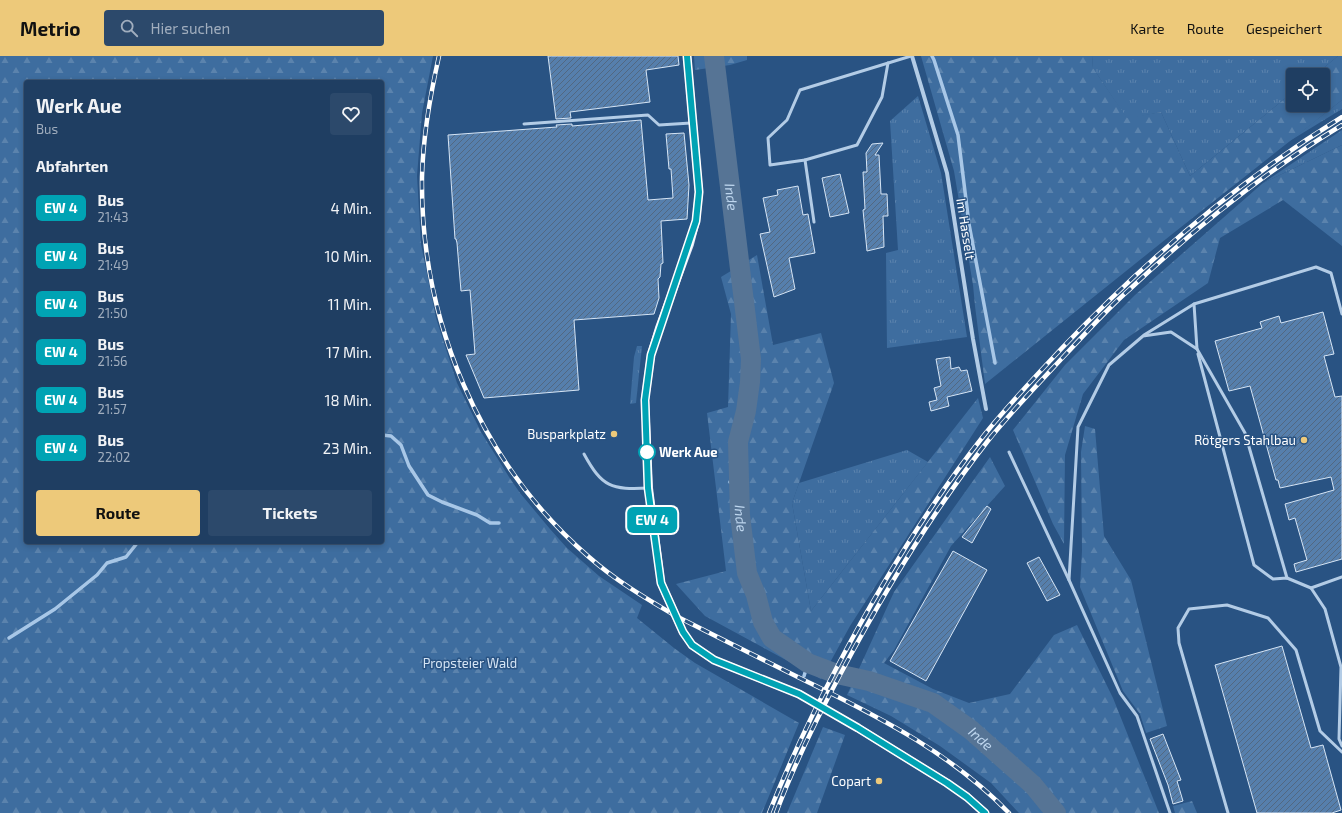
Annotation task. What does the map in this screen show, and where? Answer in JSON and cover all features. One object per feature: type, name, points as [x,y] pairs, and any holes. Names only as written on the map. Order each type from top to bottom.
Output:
[{"type":"main road","points":[[687,56],[699,192],[698,205],[696,221],[690,244],[659,328],[649,367],[645,400],[648,488],[661,583],[683,632],[692,645],[714,660],[799,694],[858,728],[947,783],[967,797],[985,813]]},
{"type":"street","name":"Im Hasselt","points":[[912,56],[947,173],[973,339],[986,409]]},
{"type":"lane","points":[[888,63],[882,97],[857,145],[805,160],[770,165],[768,138],[787,120],[800,90],[888,63],[912,56]]},
{"type":"lane","points":[[524,124],[648,115],[659,125],[693,122]]},
{"type":"lane","points":[[805,160],[814,222]]},
{"type":"lane","points":[[1069,580],[1078,427],[1109,365],[1143,336],[1194,304],[1316,267],[1331,273],[1342,314]]},
{"type":"lane","points":[[1194,304],[1197,349],[1254,565],[1273,579],[1287,578],[1311,588],[1325,609],[1341,668],[1339,738],[1342,746]]},
{"type":"lane","points":[[1143,336],[1171,332],[1197,349],[1245,433],[1287,578]]},
{"type":"lane","points":[[1009,452],[1120,693],[1137,716],[1170,813]]},
{"type":"lane","points":[[584,454],[592,468],[608,485],[621,488],[648,488]]},
{"type":"lane","points":[[1311,588],[1342,577]]},
{"type":"lane","points":[[1228,813],[1179,643],[1178,628],[1189,609],[1227,605],[1268,618],[1296,650],[1320,731],[1342,752]]},
{"type":"green space","name":"Propsteier Wald","points":[[0,56],[433,56],[422,113],[417,176],[421,244],[436,318],[457,383],[481,432],[520,493],[567,548],[599,576],[642,605],[637,618],[695,663],[799,723],[762,813],[0,813]]},
{"type":"green space","points":[[694,56],[747,56],[747,60],[730,65],[695,70]]},
{"type":"green space","points":[[921,56],[1092,56],[1093,68],[1127,118],[1161,112],[1190,176],[1286,98],[1286,112],[1327,112],[985,384],[973,285],[954,171]]},
{"type":"green space","points":[[1092,56],[1338,56],[1323,68],[1286,68],[1286,98],[1190,176],[1161,112],[1127,119],[1093,68]]},
{"type":"green space","points":[[1338,56],[1342,56],[1342,100],[1330,109],[1330,68],[1323,68]]},
{"type":"green space","points":[[918,96],[941,173],[967,337],[887,348],[886,253],[898,250],[890,121]]},
{"type":"green space","points":[[1342,100],[1342,109],[1288,142],[1327,112],[1330,112],[1330,109]]},
{"type":"green space","points":[[1342,130],[1342,145],[1263,183]]},
{"type":"green space","points":[[1342,145],[1342,246],[1283,200],[1220,238],[1208,283],[1124,340],[1083,394],[1065,455],[1064,544],[1053,524],[1013,430],[1065,365],[1135,295],[1263,183]]},
{"type":"green space","points":[[757,255],[773,345],[821,333],[834,383],[792,503],[811,611],[978,398],[983,418],[850,626],[821,679],[705,616],[676,584],[726,571],[707,413],[728,407],[731,314],[721,277]]},
{"type":"green space","points":[[637,346],[642,346],[636,403],[630,404],[634,357]]},
{"type":"green space","points":[[1085,426],[1095,429],[1104,536],[1131,580],[1167,726],[1146,733],[1140,714],[1123,691],[1080,587],[1082,551],[1081,452]]},
{"type":"green space","points":[[907,450],[928,462],[811,611],[792,503],[799,483]]},
{"type":"green space","points":[[990,457],[1005,486],[951,546],[894,650],[884,663],[933,689],[969,703],[1010,694],[1054,635],[1077,625],[1113,698],[1159,813],[1019,813],[991,783],[940,746],[891,716],[847,695],[894,592]]},
{"type":"green space","points":[[823,727],[845,735],[817,813],[787,813]]},
{"type":"green space","points":[[1192,801],[1197,813],[1175,813],[1173,806]]},
{"type":"building","points":[[548,56],[678,56],[679,65],[646,70],[650,102],[570,112],[571,118],[556,119]]},
{"type":"building","points":[[641,120],[648,200],[673,198],[666,134],[684,133],[689,185],[687,219],[661,221],[663,263],[661,264],[660,277],[658,279],[659,298],[654,314],[574,320],[579,390],[484,398],[466,355],[475,354],[470,290],[461,291],[457,243],[455,239],[448,135],[557,127],[556,125],[572,124],[572,126]]},
{"type":"building","points":[[883,143],[875,155],[879,155],[881,194],[887,194],[888,216],[883,216],[884,247],[867,251],[863,210],[865,209],[863,172],[867,172],[866,153],[872,144]]},
{"type":"building","points":[[840,174],[849,213],[830,217],[822,178]]},
{"type":"building","points":[[798,186],[803,215],[808,214],[815,253],[789,258],[795,289],[774,297],[760,234],[770,232],[763,198],[778,195],[777,190]]},
{"type":"building","name":"Rötgers Stahlbau","points":[[1323,312],[1334,354],[1324,356],[1335,397],[1342,396],[1342,559],[1296,572],[1294,564],[1307,560],[1295,518],[1289,520],[1285,504],[1334,490],[1331,477],[1280,488],[1278,480],[1276,480],[1250,386],[1229,391],[1215,341],[1262,328],[1260,322],[1279,316],[1281,323]]},
{"type":"building","points":[[950,357],[951,369],[959,367],[961,371],[967,370],[972,391],[947,397],[949,406],[931,411],[929,402],[937,400],[934,388],[941,386],[936,359]]},
{"type":"building","points":[[987,506],[991,509],[972,543],[962,537]]},
{"type":"building","points":[[953,551],[987,570],[926,681],[890,661]]},
{"type":"building","points":[[1039,557],[1060,595],[1047,601],[1027,563]]},
{"type":"building","points":[[1282,646],[1311,748],[1323,745],[1341,810],[1332,813],[1257,813],[1215,665]]},
{"type":"building","points":[[1163,734],[1181,780],[1177,781],[1183,801],[1173,804],[1168,785],[1150,739]]},
{"type":"waterway","name":"Inde","points":[[714,56],[751,359],[750,382],[746,411],[738,442],[740,515],[747,573],[756,595],[763,622],[772,638],[808,663],[837,674],[869,681],[933,703],[971,730],[1033,785],[1056,813]]},
{"type":"waterway","points":[[932,56],[958,135],[969,224],[995,363]]},
{"type":"waterway","points":[[384,435],[391,436],[401,445],[409,466],[428,495],[477,515],[490,523],[499,523]]},
{"type":"waterway","points":[[730,482],[739,481]]},
{"type":"waterway","points":[[9,638],[55,609],[97,575],[107,563],[126,557],[136,544]]},
{"type":"waterway","points":[[804,676],[808,663]]},
{"type":"railway","points":[[439,56],[428,116],[422,177],[424,231],[432,283],[445,335],[464,385],[488,433],[517,478],[550,520],[589,557],[620,581],[676,616],[839,697],[891,725],[941,756],[965,773],[1009,813]]},
{"type":"railway","points":[[769,813],[810,721],[870,606],[924,518],[964,461],[994,423],[1094,315],[1160,253],[1230,195],[1266,168],[1342,117]]},
{"type":"railway","points":[[776,813],[790,777],[815,724],[841,673],[891,583],[966,469],[987,442],[1006,419],[1097,321],[1155,266],[1232,201],[1286,161],[1342,125]]},
{"type":"bus line","points":[[687,56],[699,192],[698,205],[696,221],[690,244],[659,328],[651,355],[645,400],[648,488],[661,583],[683,632],[692,645],[714,660],[799,694],[858,728],[947,783],[967,797],[985,813]]},
{"type":"place","name":"Busparkplatz","points":[[614,434]]},
{"type":"place","name":"Rötgers Stahlbau","points":[[1304,440]]},
{"type":"place","name":"Werk Aue","points":[[647,452]]},
{"type":"place","name":"Copart","points":[[879,781]]}]
